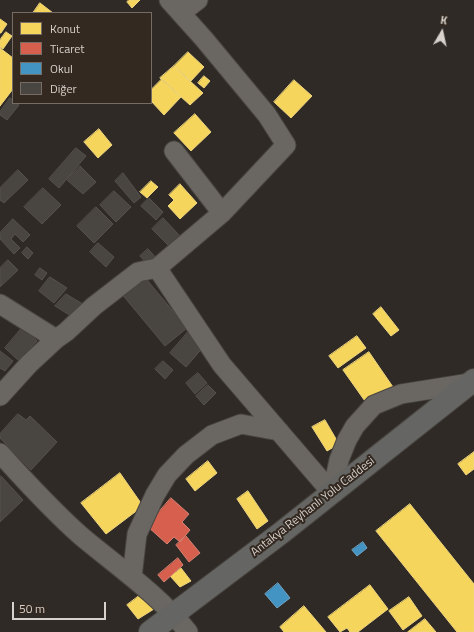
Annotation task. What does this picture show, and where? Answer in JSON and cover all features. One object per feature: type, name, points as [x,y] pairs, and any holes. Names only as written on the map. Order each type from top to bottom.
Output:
[{"type":"main road","name":"Antakya Reyhanlı Yolu Caddesi","points":[[150,632],[332,493],[472,381]]},
{"type":"street","points":[[0,396],[29,364],[94,306],[138,272],[157,268],[222,214],[286,145],[267,115],[175,7],[198,0]]},
{"type":"street","points":[[174,151],[222,214]]},
{"type":"street","points":[[157,268],[222,365],[332,493]]},
{"type":"street","points":[[0,304],[56,339]]},
{"type":"street","points":[[332,493],[339,460],[347,440],[355,426],[374,405],[401,394],[472,381]]},
{"type":"street","points":[[132,577],[137,534],[155,494],[167,475],[186,455],[212,435],[241,424],[278,431]]},
{"type":"street","points":[[0,453],[44,501],[81,535],[174,614],[188,632]]},
{"type":"building: Konut","points":[[129,0],[140,0],[132,8],[127,2]]},
{"type":"building: Konut","points":[[40,3],[52,12],[34,12]]},
{"type":"building: Konut","points":[[0,19],[7,24],[1,33],[0,33]]},
{"type":"building: Konut","points":[[6,32],[12,36],[3,49],[0,47],[0,40]]},
{"type":"building: Konut","points":[[0,48],[12,57],[12,90],[0,106]]},
{"type":"building: Konut","points":[[188,52],[204,67],[190,82],[174,66]]},
{"type":"building: Konut","points":[[174,66],[203,93],[190,105],[160,78]]},
{"type":"building: Konut","points":[[204,76],[210,81],[204,88],[198,83]]},
{"type":"building: Konut","points":[[162,79],[181,97],[164,115],[152,102],[152,89]]},
{"type":"building: Konut","points":[[294,80],[312,96],[291,118],[274,102]]},
{"type":"building: Konut","points":[[195,114],[211,132],[191,151],[174,133]]},
{"type":"building: Konut","points":[[99,129],[112,145],[98,158],[84,142]]},
{"type":"building: Konut","points":[[151,181],[158,187],[147,198],[140,192]]},
{"type":"building: Konut","points":[[180,184],[197,203],[180,219],[168,206],[174,200],[169,195]]},
{"type":"building: Konut","points":[[381,307],[399,330],[391,336],[373,314]]},
{"type":"building: Konut","points":[[357,336],[366,348],[338,368],[329,356]]},
{"type":"building: Konut","points":[[369,352],[393,387],[367,404],[343,370]]},
{"type":"building: Konut","points":[[325,420],[339,444],[327,451],[312,427]]},
{"type":"building: Konut","points":[[474,452],[474,469],[466,475],[458,464]]},
{"type":"building: Konut","points":[[208,461],[217,473],[195,491],[186,479]]},
{"type":"building: Konut","points":[[120,473],[143,506],[106,534],[81,503]]},
{"type":"building: Konut","points":[[248,491],[268,521],[257,529],[237,499]]},
{"type":"building: Konut","points":[[410,504],[474,584],[474,632],[457,632],[376,531]]},
{"type":"building: Konut","points":[[181,568],[191,581],[180,587],[170,576]]},
{"type":"building: Konut","points":[[370,585],[388,609],[358,632],[350,632],[347,628],[340,632],[328,617]]},
{"type":"building: Konut","points":[[143,593],[154,609],[138,619],[127,605]]},
{"type":"building: Konut","points":[[409,597],[422,616],[403,630],[389,611]]},
{"type":"building: Konut","points":[[304,606],[326,632],[284,632],[280,627]]},
{"type":"building: Konut","points":[[425,619],[436,632],[408,632]]},
{"type":"building: Ticaret","points":[[171,498],[189,514],[182,522],[190,530],[180,542],[174,537],[167,544],[147,526]]},
{"type":"building: Ticaret","points":[[186,536],[200,553],[189,562],[176,545]]},
{"type":"building: Ticaret","points":[[178,558],[183,565],[164,582],[158,575]]},
{"type":"building: Okul","points":[[363,542],[367,548],[357,556],[352,550]]},
{"type":"building: Okul","points":[[278,583],[290,598],[277,608],[265,594]]},
{"type":"building: Diğer","points":[[10,98],[12,99],[12,104],[19,105],[7,120],[0,115],[0,112]]},
{"type":"building: Diğer","points":[[76,148],[86,156],[59,188],[49,179]]},
{"type":"building: Diğer","points":[[80,166],[96,182],[83,194],[67,180]]},
{"type":"building: Diğer","points":[[18,170],[28,180],[4,203],[0,200],[0,188]]},
{"type":"building: Diğer","points":[[123,173],[141,197],[134,203],[115,181]]},
{"type":"building: Diğer","points":[[43,188],[61,205],[42,224],[24,207]]},
{"type":"building: Diğer","points":[[114,191],[131,207],[116,222],[100,205]]},
{"type":"building: Diğer","points":[[149,198],[163,212],[156,220],[141,206]]},
{"type":"building: Diğer","points":[[96,207],[113,224],[94,243],[77,226]]},
{"type":"building: Diğer","points":[[163,218],[180,236],[169,246],[152,229]]},
{"type":"building: Diğer","points":[[13,219],[30,235],[23,242],[15,234],[11,239],[20,248],[14,254],[0,239],[0,233]]},
{"type":"building: Diğer","points":[[98,243],[114,257],[106,267],[90,252]]},
{"type":"building: Diğer","points":[[27,247],[33,253],[28,259],[22,253]]},
{"type":"building: Diğer","points":[[148,249],[157,259],[149,266],[140,256]]},
{"type":"building: Diğer","points":[[8,260],[18,270],[0,287],[0,268]]},
{"type":"building: Diğer","points":[[40,268],[47,273],[42,280],[35,275]]},
{"type":"building: Diğer","points":[[143,275],[187,328],[165,346],[121,293]]},
{"type":"building: Diğer","points":[[50,277],[67,288],[54,303],[39,291]]},
{"type":"building: Diğer","points":[[66,294],[86,306],[76,319],[55,306]]},
{"type":"building: Diğer","points":[[22,328],[37,341],[19,361],[5,348]]},
{"type":"building: Diğer","points":[[189,331],[205,345],[186,367],[170,353]]},
{"type":"building: Diğer","points":[[0,351],[13,361],[5,371],[0,368]]},
{"type":"building: Diğer","points":[[163,361],[173,370],[165,379],[155,369]]},
{"type":"building: Diğer","points":[[198,373],[207,383],[195,394],[186,383]]},
{"type":"building: Diğer","points":[[208,385],[216,393],[204,405],[196,396]]},
{"type":"building: Diğer","points":[[18,414],[26,420],[30,416],[57,442],[31,470],[0,438],[0,434]]},
{"type":"building: Diğer","points":[[1,476],[23,500],[0,522],[0,477]]}]
